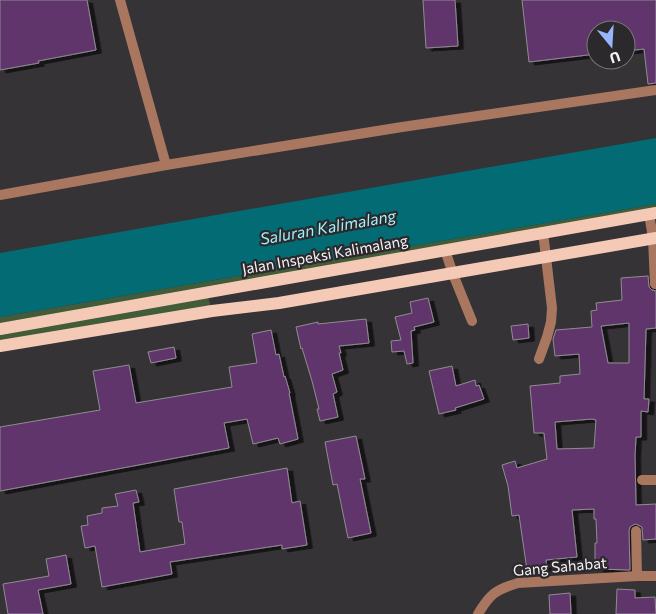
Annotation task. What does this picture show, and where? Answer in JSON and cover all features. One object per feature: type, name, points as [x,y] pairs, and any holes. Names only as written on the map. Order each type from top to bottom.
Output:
[{"type":"main road","name":"Jalan Inspeksi Kalimalang","points":[[0,329],[652,214]]},
{"type":"main road","points":[[0,346],[212,311],[279,303],[654,238]]},
{"type":"street","points":[[120,0],[166,165]]},
{"type":"street","points":[[0,195],[166,165],[402,127],[656,90]]},
{"type":"street","points":[[652,214],[655,284]]},
{"type":"street","points":[[539,359],[551,322],[552,308],[544,232]]},
{"type":"street","points":[[445,250],[472,321]]},
{"type":"street","points":[[642,480],[656,480]]},
{"type":"street","points":[[636,531],[637,576]]},
{"type":"street","name":"Gang Sahabat","points":[[478,614],[488,598],[493,594],[518,583],[656,576]]},
{"type":"green space","points":[[656,204],[656,213],[207,293],[212,311],[0,346],[0,317]]},
{"type":"water","name":"Saluran Kalimalang","points":[[656,138],[656,204],[0,317],[0,253]]},
{"type":"building","points":[[0,0],[87,0],[96,50],[0,70]]},
{"type":"building","points":[[423,0],[455,0],[458,46],[426,48]]},
{"type":"building","points":[[522,0],[656,0],[656,83],[648,84],[644,49],[636,50],[636,20],[586,20],[586,55],[529,62]]},
{"type":"building","points":[[648,276],[649,287],[656,291],[656,328],[646,329],[644,399],[649,399],[648,412],[641,411],[641,437],[636,437],[635,456],[636,505],[656,504],[656,539],[643,540],[642,527],[636,524],[633,525],[629,531],[630,570],[598,569],[598,560],[595,560],[595,543],[597,543],[594,509],[572,510],[577,557],[546,560],[547,568],[527,570],[519,515],[512,516],[508,486],[502,465],[515,461],[517,468],[547,459],[544,433],[534,433],[530,386],[560,383],[560,376],[580,374],[579,354],[555,356],[553,339],[556,330],[592,327],[591,311],[597,310],[596,303],[622,300],[621,278]],"holes":[[[629,323],[629,363],[608,363],[601,326]],[[596,420],[594,448],[557,449],[555,422]]]},
{"type":"building","points":[[428,298],[434,322],[414,327],[415,330],[411,331],[413,363],[407,364],[404,351],[392,352],[391,341],[401,340],[395,317],[412,313],[410,302]]},
{"type":"building","points":[[366,319],[369,343],[339,346],[343,370],[332,374],[337,392],[333,394],[338,417],[320,421],[312,381],[296,327],[318,322],[318,324]]},
{"type":"building","points":[[528,324],[529,338],[513,340],[511,326]]},
{"type":"building","points":[[271,330],[276,355],[279,354],[290,393],[298,439],[280,444],[278,438],[253,444],[247,419],[224,423],[229,448],[0,491],[0,427],[100,410],[93,371],[129,365],[136,403],[232,387],[229,367],[257,363],[252,334]]},
{"type":"building","points":[[174,347],[176,358],[151,363],[148,352]]},
{"type":"building","points":[[452,366],[456,386],[475,380],[476,386],[479,385],[484,399],[455,408],[456,410],[439,414],[429,371]]},
{"type":"building","points":[[356,436],[365,479],[360,479],[371,533],[348,538],[337,484],[333,485],[325,442]]},
{"type":"building","points":[[287,468],[292,503],[300,501],[307,545],[282,549],[282,545],[170,562],[172,574],[102,587],[95,546],[85,548],[81,526],[88,525],[87,516],[102,513],[102,508],[118,506],[115,494],[136,490],[139,502],[133,503],[140,552],[185,544],[182,522],[179,522],[174,489]]},
{"type":"building","points":[[66,555],[71,584],[38,590],[43,614],[8,614],[3,584],[49,576],[46,559]]},
{"type":"building","points":[[617,589],[635,590],[635,598],[655,597],[656,614],[616,614]]},
{"type":"building","points":[[570,593],[571,614],[550,614],[549,595]]}]
